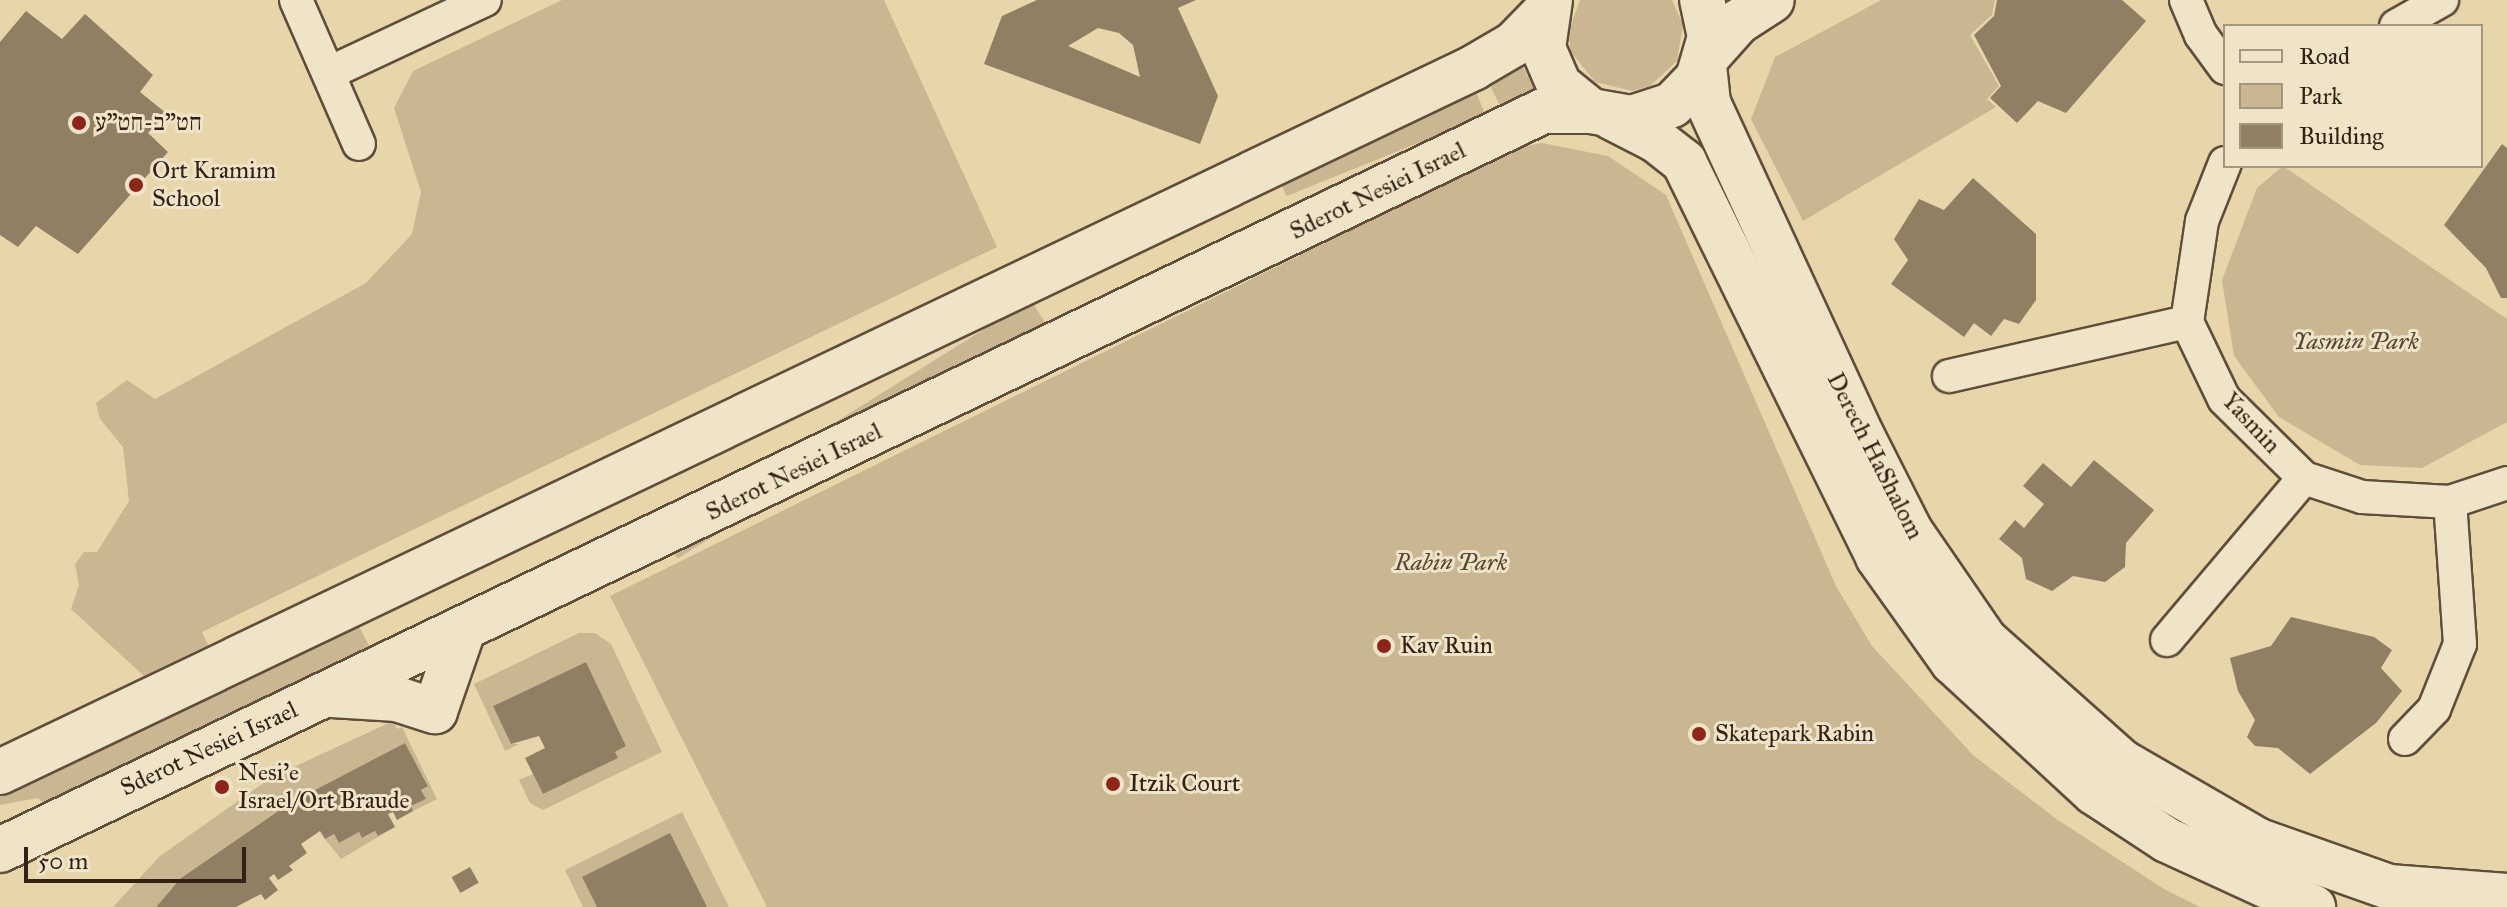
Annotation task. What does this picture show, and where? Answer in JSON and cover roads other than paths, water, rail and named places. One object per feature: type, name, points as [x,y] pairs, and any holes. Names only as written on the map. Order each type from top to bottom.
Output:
[{"type":"main road","name":"Derech HaShalom","points":[[1702,0],[1709,22],[1705,62],[1708,103],[1861,434],[1910,531],[1985,640],[2122,762],[2259,841],[2389,887],[2507,896]]},
{"type":"main road","points":[[1705,62],[1738,22],[1772,0]]},
{"type":"main road","points":[[1548,5],[1543,48],[1549,67],[1573,100],[1601,114]]},
{"type":"main road","points":[[0,772],[1473,68],[1514,44],[1548,5]]},
{"type":"main road","name":"Sderot Nesiei Israel","points":[[0,850],[1543,111],[1632,118],[1672,105],[1705,62]]},
{"type":"main road","name":"Derech HaShalom","points":[[1601,114],[1656,140],[1684,162],[1878,557],[1953,662],[2106,800],[2167,840],[2313,907]]},
{"type":"main road","points":[[325,695],[397,699],[435,711],[463,630]]},
{"type":"street","points":[[296,0],[359,144]]},
{"type":"street","points":[[329,73],[485,0]]},
{"type":"street","points":[[2186,0],[2201,35],[2223,65]]},
{"type":"street","points":[[2400,24],[2442,0]]},
{"type":"street","points":[[1949,376],[2187,322],[2202,221],[2223,168]]},
{"type":"street","name":"Yasmin","points":[[2187,322],[2224,399],[2304,478],[2362,497],[2450,502],[2507,483]]},
{"type":"street","points":[[2167,640],[2304,478]]},
{"type":"street","points":[[2405,739],[2434,709],[2460,644],[2450,502]]},
{"type":"place","name":"חט\"ב-חט\"ע","points":[[79,123]]},
{"type":"place","name":"Ort Kramim School","points":[[136,185]]},
{"type":"place","name":"Kav Ruin","points":[[1384,646]]},
{"type":"place","name":"Skatepark Rabin","points":[[1699,734]]},
{"type":"place","name":"Itzik Court","points":[[1113,784]]},
{"type":"place","name":"Nesi'e Israel/Ort Braude","points":[[222,787]]},
{"type":"park label","name":"Yasmin Park","points":[[2356,342]]},
{"type":"park label","name":"Rabin Park","points":[[1451,563]]}]
